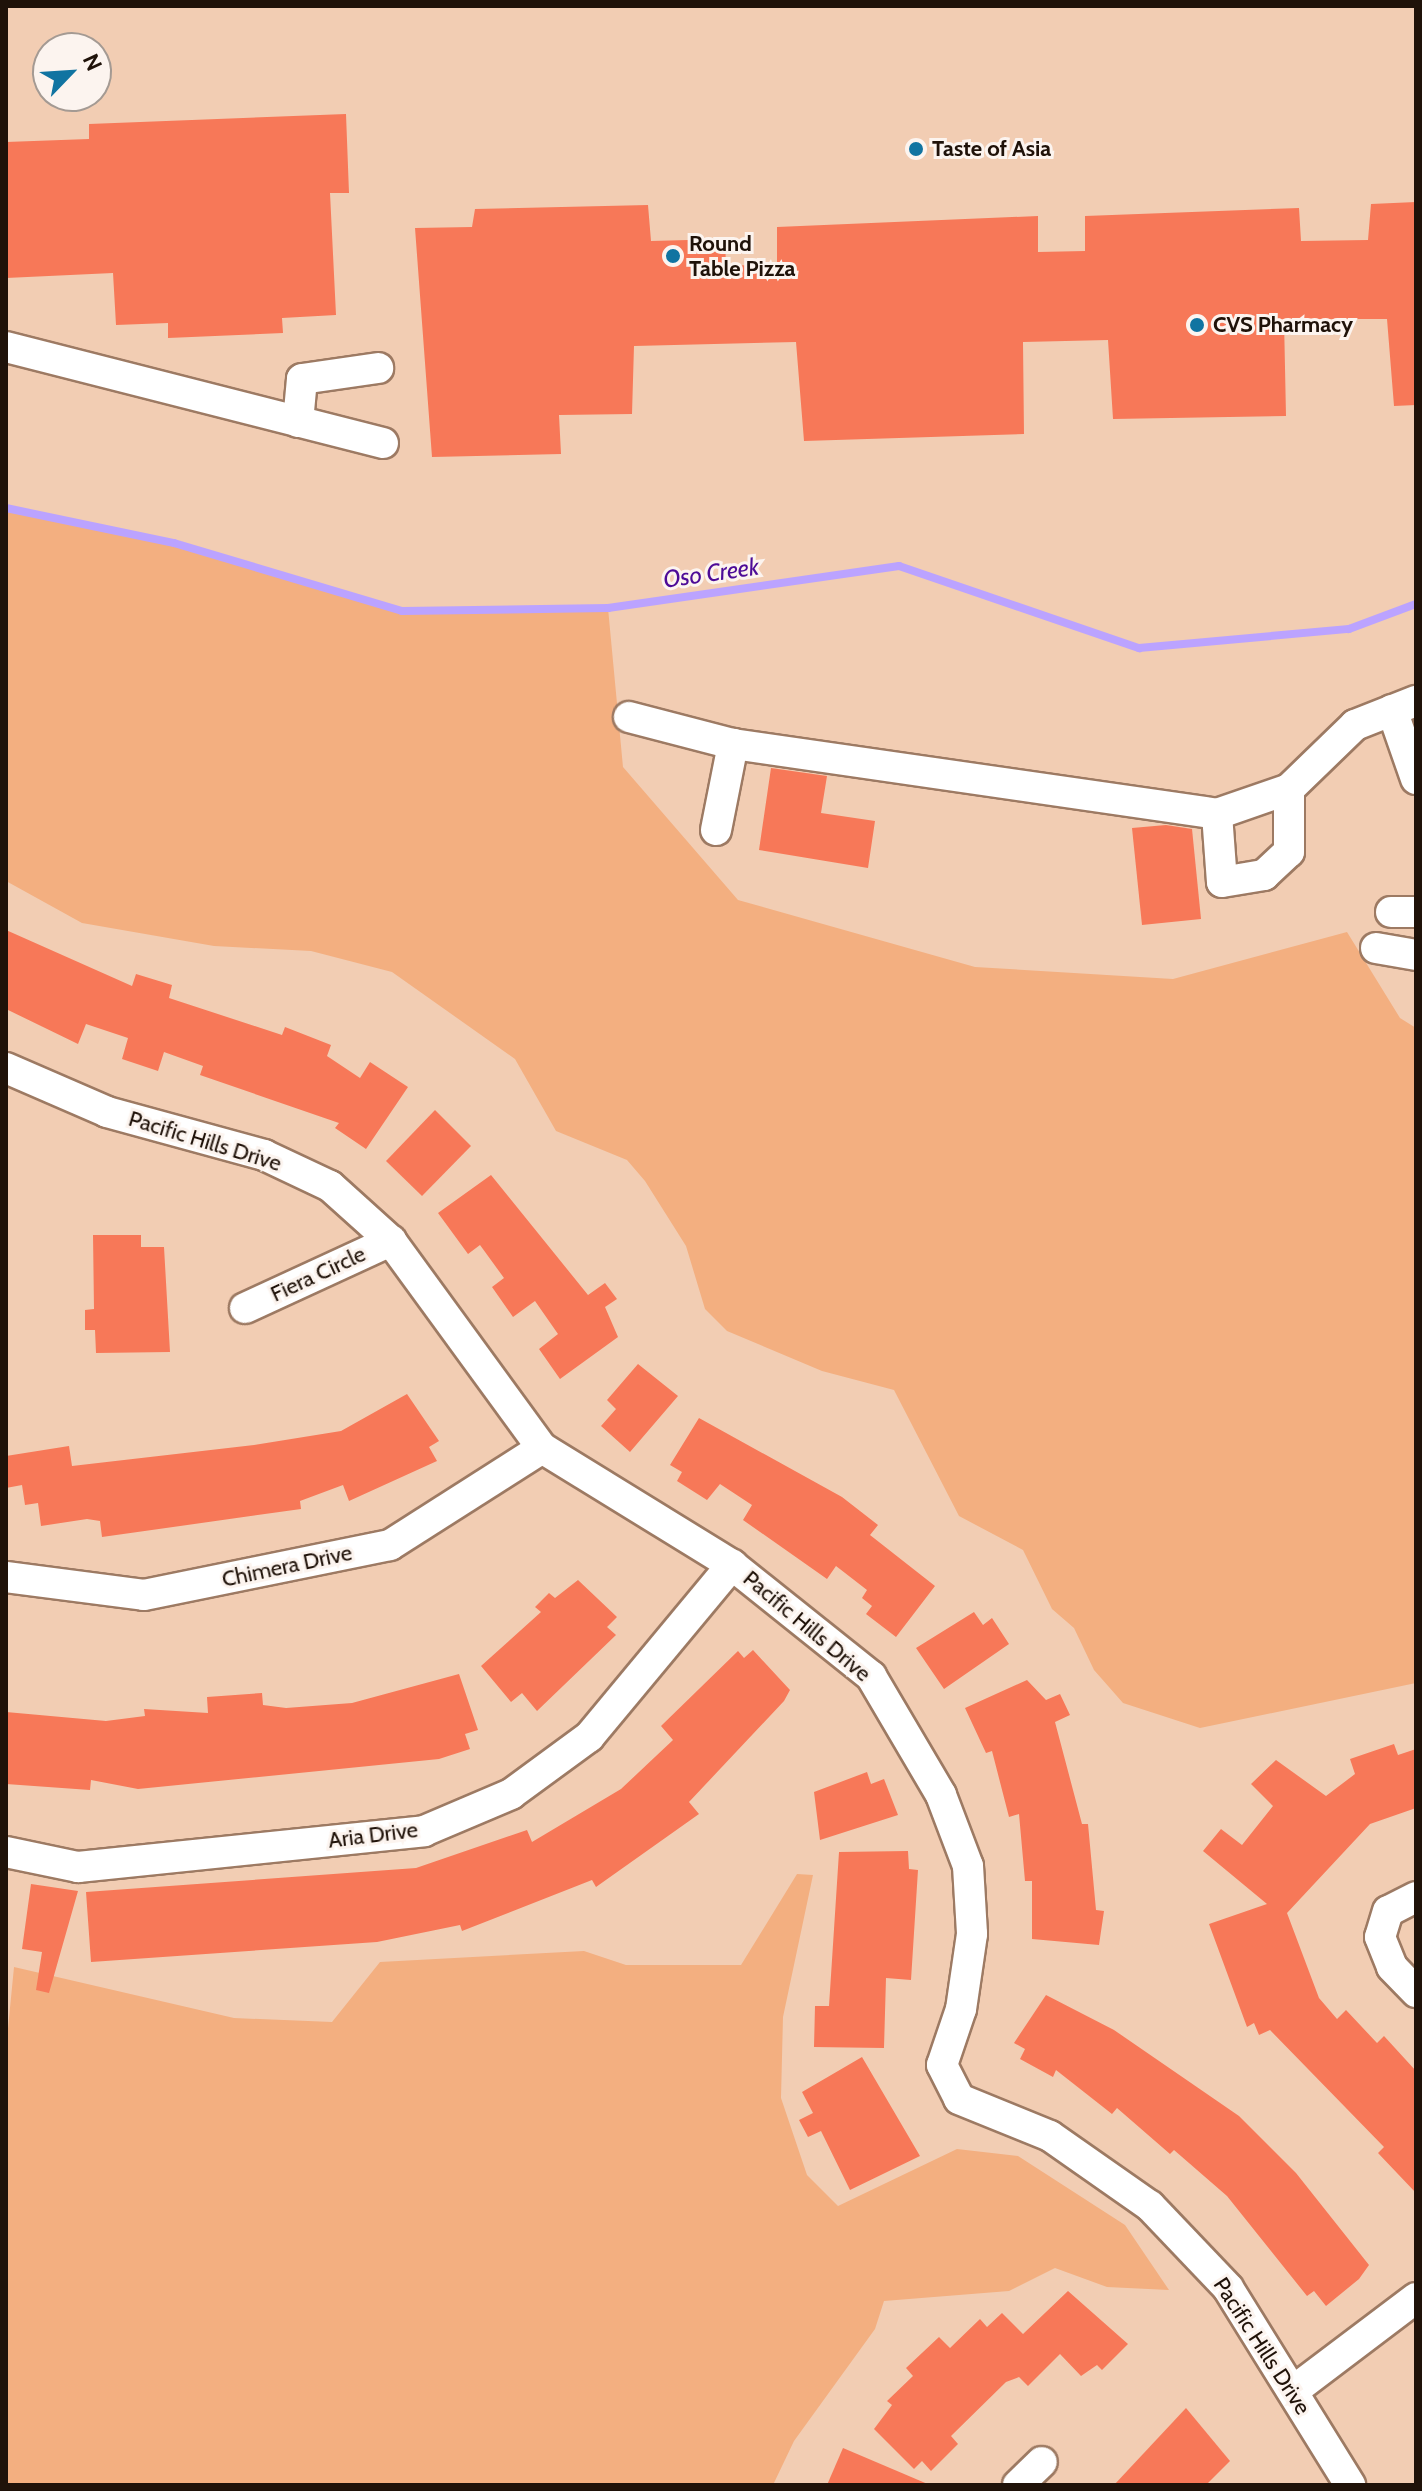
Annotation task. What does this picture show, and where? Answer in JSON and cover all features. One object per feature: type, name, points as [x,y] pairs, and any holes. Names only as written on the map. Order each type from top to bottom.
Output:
[{"type":"street","points":[[6,347],[383,443]]},
{"type":"street","points":[[298,422],[302,379],[378,368]]},
{"type":"street","points":[[629,717],[733,744],[1217,814],[1289,789],[1355,725],[1404,706],[1416,779]]},
{"type":"street","points":[[716,830],[733,744]]},
{"type":"street","points":[[1217,814],[1222,882],[1264,875],[1289,852],[1289,789]]},
{"type":"street","points":[[1376,948],[1416,955]]},
{"type":"street","name":"Pacific Hills Drive","points":[[6,1068],[107,1112],[264,1155],[330,1186],[391,1241],[542,1448],[732,1565],[871,1676],[941,1795],[968,1866],[972,1934],[961,2009],[942,2065],[959,2099],[1050,2136],[1150,2206],[1228,2288],[1350,2485]]},
{"type":"street","name":"Fiera Circle","points":[[245,1308],[391,1241]]},
{"type":"street","name":"Chimera Drive","points":[[6,1577],[144,1595],[390,1545],[542,1448]]},
{"type":"street","name":"Aria Drive","points":[[6,1852],[78,1867],[424,1831],[511,1794],[589,1737],[732,1565]]},
{"type":"street","points":[[1416,1897],[1388,1911],[1380,1937],[1392,1967],[1416,1992]]},
{"type":"street","points":[[1293,2391],[1416,2298]]},
{"type":"street","points":[[1018,2485],[1042,2462]]},
{"type":"shaded area","points":[[6,508],[174,543],[402,611],[608,608],[623,767],[738,900],[975,967],[1173,979],[1347,932],[1400,1018],[1416,1028],[1416,1683],[1200,1728],[1123,1703],[1094,1670],[1074,1628],[1052,1609],[1023,1550],[959,1516],[894,1390],[822,1371],[727,1331],[705,1309],[686,1246],[645,1181],[627,1160],[556,1131],[515,1059],[392,972],[311,951],[214,946],[82,923],[6,881]]},
{"type":"shaded area","points":[[797,1874],[813,1875],[783,2017],[781,2098],[807,2175],[838,2206],[957,2149],[1018,2156],[1125,2225],[1169,2290],[1107,2287],[1055,2268],[1009,2291],[884,2301],[875,2329],[794,2441],[773,2485],[6,2485],[6,2049],[14,1967],[234,2018],[332,2022],[380,1962],[584,1951],[626,1965],[741,1965]]},
{"type":"building","points":[[346,114],[349,193],[330,193],[336,315],[282,318],[283,333],[168,338],[168,323],[116,325],[113,273],[6,278],[6,142],[89,139],[89,124]]},
{"type":"building","points":[[1416,202],[1416,405],[1394,406],[1387,319],[1284,319],[1286,416],[1113,419],[1108,340],[1023,342],[1024,434],[804,441],[796,342],[634,346],[632,414],[559,415],[561,454],[432,457],[415,228],[472,227],[475,209],[648,205],[651,241],[725,239],[726,266],[777,264],[777,227],[1038,216],[1038,252],[1085,251],[1085,216],[1299,208],[1301,241],[1368,240],[1371,204]]},
{"type":"building","points":[[771,768],[827,776],[821,813],[875,821],[868,868],[759,850]]},
{"type":"building","points":[[1166,825],[1192,829],[1201,919],[1142,925],[1132,828]]},
{"type":"building","points":[[6,930],[132,986],[136,974],[172,985],[169,998],[282,1035],[285,1027],[331,1045],[327,1056],[360,1078],[370,1062],[408,1087],[366,1149],[335,1128],[339,1123],[200,1075],[203,1066],[164,1052],[158,1071],[122,1059],[128,1038],[86,1024],[78,1044],[6,1009]]},
{"type":"building","points":[[435,1110],[471,1146],[422,1196],[386,1161]]},
{"type":"building","points":[[491,1175],[588,1295],[605,1283],[617,1299],[605,1307],[618,1337],[560,1379],[539,1349],[558,1334],[535,1301],[513,1317],[492,1287],[504,1278],[480,1245],[468,1254],[438,1213]]},
{"type":"building","points":[[93,1235],[141,1235],[141,1247],[164,1247],[170,1352],[96,1353],[95,1330],[85,1330],[85,1310],[94,1309]]},
{"type":"building","points":[[638,1364],[678,1396],[630,1452],[601,1426],[616,1409],[607,1400]]},
{"type":"building","points":[[407,1394],[439,1441],[429,1447],[437,1461],[349,1501],[343,1485],[300,1501],[301,1509],[102,1537],[100,1521],[87,1519],[41,1526],[38,1503],[25,1505],[22,1485],[6,1488],[6,1456],[69,1446],[72,1466],[254,1445],[341,1431]]},
{"type":"building","points":[[699,1418],[842,1497],[878,1525],[870,1535],[935,1586],[896,1637],[866,1614],[872,1606],[862,1598],[867,1590],[836,1566],[827,1579],[743,1520],[752,1505],[720,1484],[707,1500],[677,1481],[682,1472],[670,1465]]},
{"type":"building","points":[[578,1580],[617,1617],[607,1627],[616,1635],[537,1711],[522,1693],[511,1702],[481,1666],[541,1612],[535,1607],[549,1593],[555,1598]]},
{"type":"building","points":[[974,1612],[983,1625],[992,1618],[1009,1644],[944,1689],[916,1648]]},
{"type":"building","points":[[753,1650],[790,1690],[784,1701],[689,1802],[699,1814],[596,1887],[592,1880],[462,1931],[460,1925],[377,1942],[91,1962],[86,1892],[416,1868],[527,1830],[532,1842],[621,1789],[673,1740],[661,1726],[738,1651],[744,1658]]},
{"type":"building","points":[[459,1674],[478,1730],[465,1734],[470,1749],[439,1759],[138,1789],[91,1780],[90,1790],[6,1784],[6,1712],[106,1721],[145,1716],[144,1709],[208,1713],[207,1697],[262,1693],[263,1705],[286,1708],[352,1703]]},
{"type":"building","points":[[1027,1680],[1046,1700],[1060,1694],[1070,1715],[1055,1722],[1082,1824],[1088,1824],[1096,1910],[1104,1911],[1099,1945],[1032,1939],[1032,1881],[1025,1881],[1019,1814],[1009,1817],[992,1751],[986,1753],[965,1708]]},
{"type":"building","points":[[1394,1744],[1398,1755],[1416,1749],[1416,1808],[1370,1824],[1287,1913],[1319,1998],[1337,2019],[1346,2010],[1377,2043],[1384,2036],[1416,2071],[1416,2193],[1378,2153],[1384,2147],[1270,2030],[1259,2035],[1254,2023],[1247,2027],[1209,1924],[1267,1904],[1203,1851],[1221,1829],[1242,1845],[1273,1806],[1251,1784],[1276,1760],[1326,1796],[1355,1774],[1350,1759]]},
{"type":"building","points":[[867,1772],[871,1784],[884,1779],[898,1815],[820,1840],[814,1792]]},
{"type":"building","points":[[908,1851],[909,1869],[918,1870],[911,1980],[886,1978],[884,2048],[814,2047],[815,2006],[829,2006],[839,1852]]},
{"type":"building","points":[[31,1884],[78,1891],[49,1993],[36,1990],[42,1952],[22,1949]]},
{"type":"building","points":[[1046,1995],[1114,2030],[1239,2116],[1296,2173],[1369,2265],[1359,2279],[1326,2306],[1314,2291],[1307,2296],[1227,2196],[1174,2150],[1170,2154],[1117,2108],[1112,2114],[1056,2070],[1053,2077],[1020,2059],[1025,2049],[1014,2043]]},
{"type":"building","points":[[862,2057],[920,2156],[850,2190],[821,2131],[808,2137],[799,2120],[813,2113],[802,2092]]},
{"type":"building","points":[[1068,2291],[1128,2344],[1102,2370],[1097,2365],[1081,2376],[1060,2354],[1028,2386],[1019,2377],[1006,2382],[951,2436],[958,2444],[931,2471],[922,2461],[914,2469],[874,2429],[892,2405],[887,2401],[913,2376],[906,2368],[939,2337],[950,2348],[980,2319],[987,2327],[1002,2313],[1023,2334]]},
{"type":"building","points":[[1186,2408],[1230,2461],[1206,2485],[1114,2485]]},
{"type":"building","points":[[843,2448],[930,2485],[827,2485]]},
{"type":"waterway","name":"Oso Creek","points":[[6,508],[174,543],[402,611],[608,608],[899,566],[1139,648],[1349,629],[1416,604]]},
{"type":"place","name":"Taste of Asia","points":[[916,149]]},
{"type":"place","name":"Round Table Pizza","points":[[673,256]]},
{"type":"place","name":"CVS Pharmacy","points":[[1197,325]]}]
